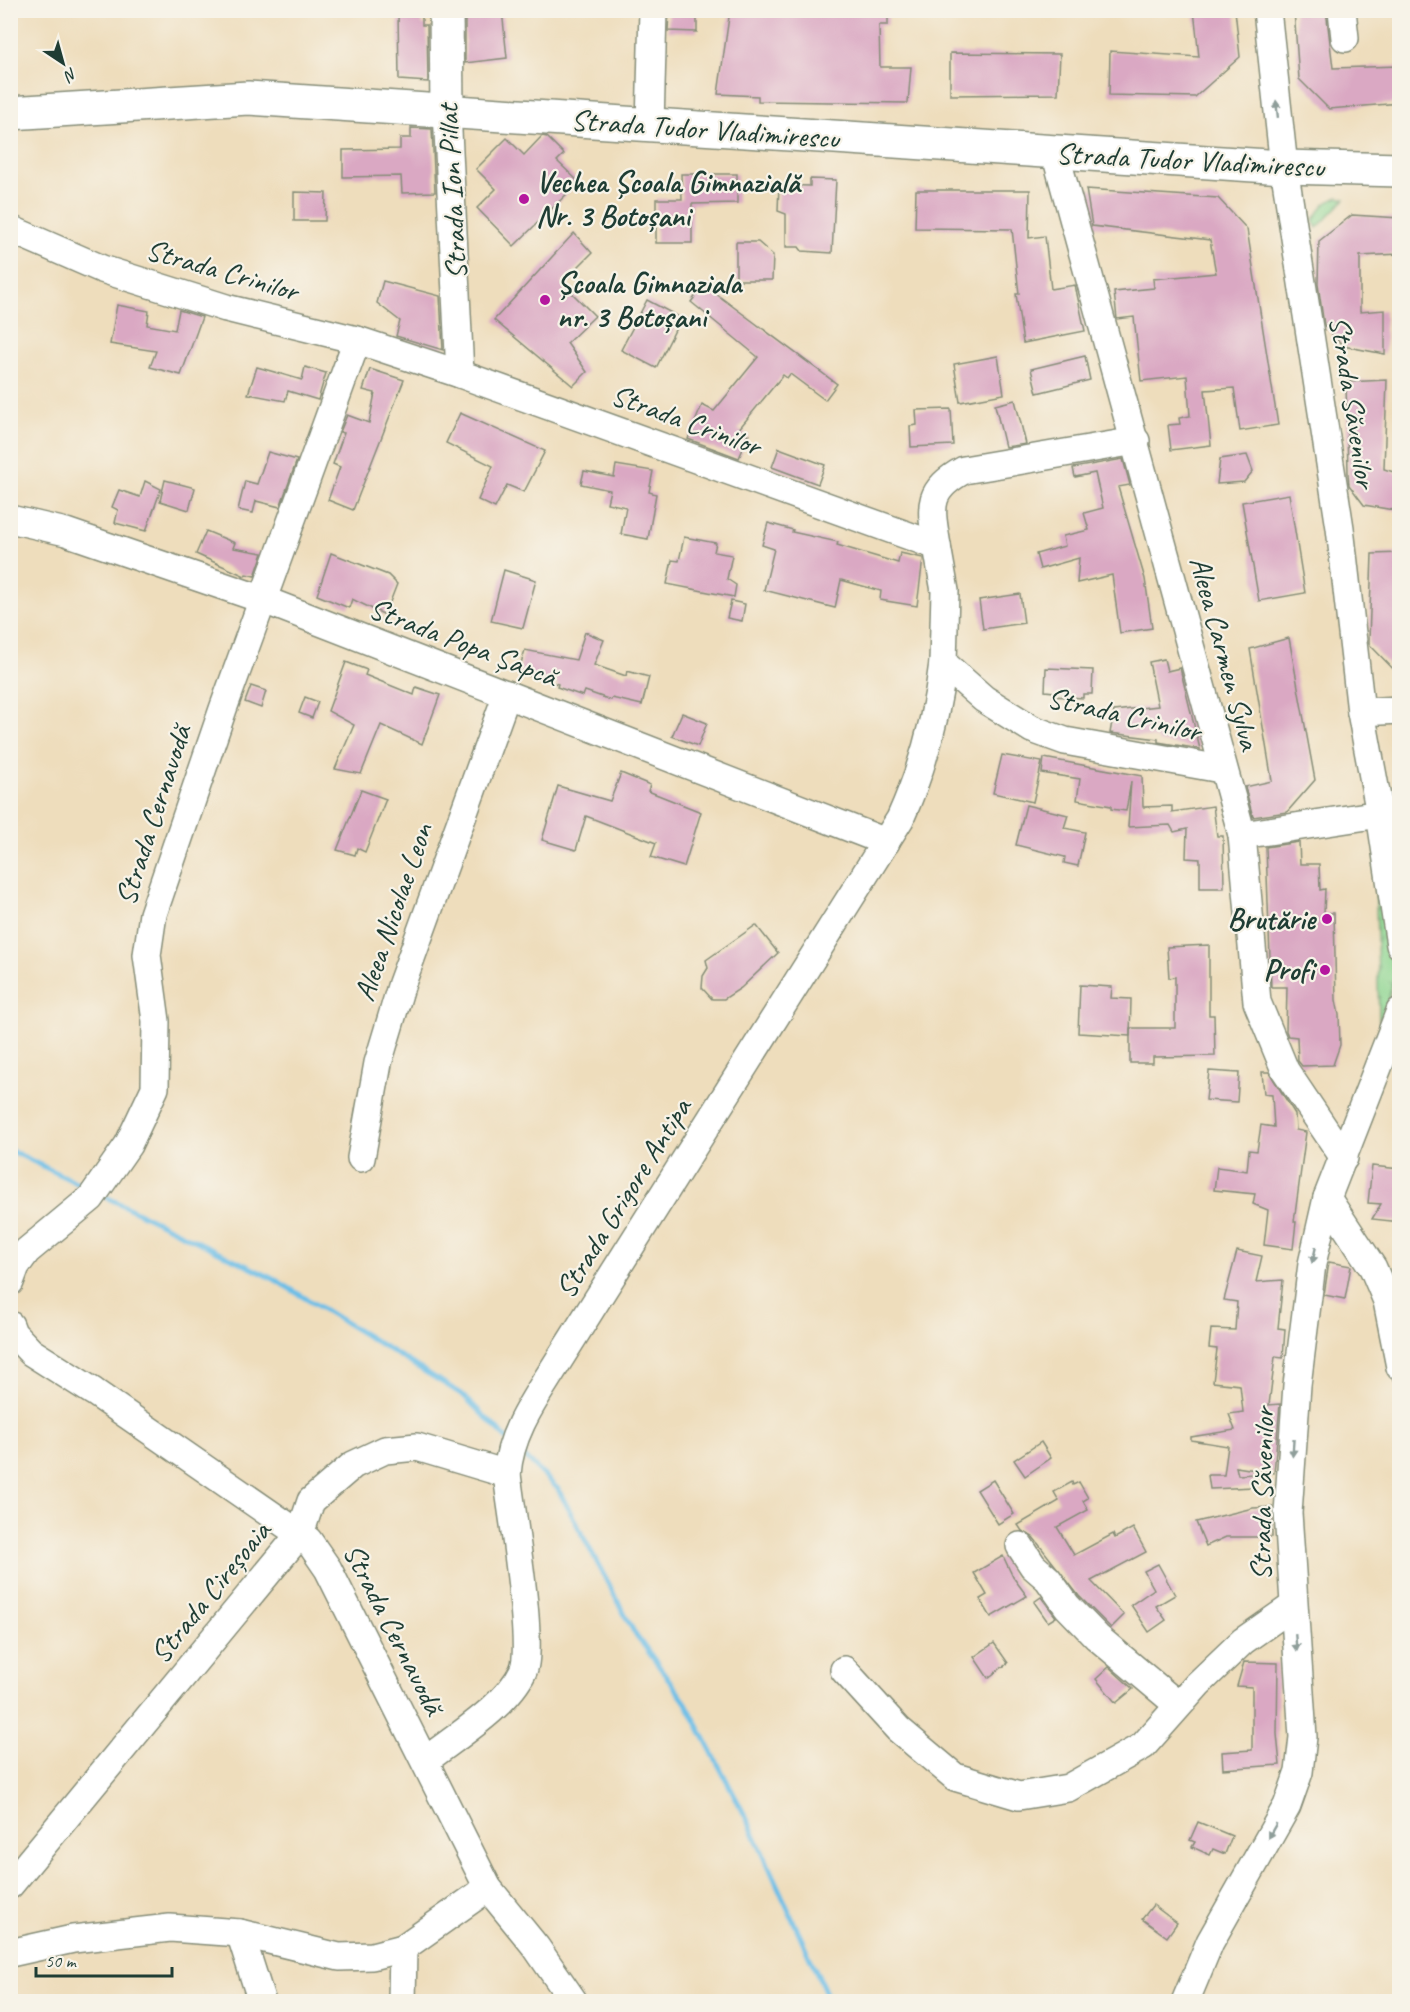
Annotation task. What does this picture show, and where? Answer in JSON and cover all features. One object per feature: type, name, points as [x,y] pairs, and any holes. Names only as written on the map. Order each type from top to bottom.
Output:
[{"type":"main road","name":"Strada Ion Pillat","points":[[446,10],[447,111]]},
{"type":"main road","name":"Strada Tudor Vladimirescu","points":[[10,113],[248,98],[447,111],[500,117],[1284,167],[1400,170]]},
{"type":"street","points":[[650,125],[653,10]]},
{"type":"street","name":"Strada Săvenilor","points":[[1267,10],[1284,167],[1340,528],[1361,712],[1380,814],[1400,945]]},
{"type":"street","points":[[1342,10],[1345,38]]},
{"type":"street","name":"Strada Ion Pillat","points":[[447,111],[460,374]]},
{"type":"street","name":"Aleea Carmen Sylva","points":[[1055,152],[1136,441],[1221,769],[1242,835],[1257,1002],[1285,1070],[1344,1158]]},
{"type":"street","name":"Strada Crinilor","points":[[10,229],[102,270],[226,308],[357,340],[460,374],[937,546]]},
{"type":"street","name":"Strada Cernavodă","points":[[10,1282],[16,1266],[27,1251],[91,1198],[128,1145],[155,1088],[156,1021],[147,955],[153,914],[223,709],[357,340]]},
{"type":"street","points":[[943,663],[945,591],[931,506],[936,491],[946,479],[964,470],[1136,441]]},
{"type":"street","name":"Strada Popa Șapcă","points":[[10,519],[66,532],[264,600],[886,842]]},
{"type":"street","name":"Strada Crinilor","points":[[943,663],[984,699],[1032,729],[1065,741],[1221,769]]},
{"type":"street","name":"Strada Grigore Antipa","points":[[511,1452],[559,1360],[886,842],[917,780],[940,688],[943,663]]},
{"type":"street","name":"Aleea Nicolae Leon","points":[[361,1158],[378,1063],[402,983],[507,694]]},
{"type":"street","points":[[1361,712],[1400,710]]},
{"type":"street","points":[[1242,835],[1380,814]]},
{"type":"street","name":"Strada Săvenilor","points":[[1185,2001],[1210,1942],[1287,1806],[1299,1772],[1303,1737],[1288,1513],[1297,1385],[1312,1264],[1327,1198],[1400,1011]]},
{"type":"street","points":[[1327,1198],[1373,1268],[1387,1301],[1400,1367]]},
{"type":"street","points":[[1373,1268],[1400,1288]]},
{"type":"street","name":"Strada Cernavodă","points":[[10,1325],[13,1333],[31,1352],[94,1392],[308,1540],[328,1569],[488,1888],[536,1947],[574,2001]]},
{"type":"street","name":"Strada Cireșoaia","points":[[16,1868],[300,1534],[311,1501],[353,1465],[385,1450],[417,1447],[511,1452]]},
{"type":"street","points":[[425,1761],[509,1693],[524,1670],[527,1635],[511,1452]]},
{"type":"street","points":[[1020,1546],[1033,1566],[1048,1579],[1067,1606],[1097,1638],[1178,1705]]},
{"type":"street","points":[[844,1670],[898,1729],[954,1777],[1019,1796],[1068,1788],[1143,1746],[1178,1705],[1243,1641],[1293,1606]]},
{"type":"street","points":[[10,1953],[115,1932],[170,1928],[240,1933],[339,1957],[372,1956],[403,1948],[488,1888]]},
{"type":"street","points":[[240,1933],[262,2001]]},
{"type":"street","points":[[402,2001],[403,1948]]},
{"type":"green space","points":[[1338,197],[1345,199],[1317,228],[1313,221],[1324,204]]},
{"type":"green space","points":[[1375,860],[1387,944],[1395,974],[1385,1012],[1379,1020]]},
{"type":"building","points":[[398,10],[422,10],[422,25],[427,25],[428,82],[399,80]]},
{"type":"building","points":[[502,10],[507,58],[465,63],[465,13]]},
{"type":"building","points":[[669,10],[697,10],[697,32],[668,31]]},
{"type":"building","points":[[730,10],[888,10],[888,25],[879,25],[880,67],[911,67],[908,103],[758,101],[758,96],[718,94]]},
{"type":"building","points":[[1194,10],[1235,10],[1240,57],[1195,97],[1109,95],[1110,51],[1199,57]]},
{"type":"building","points":[[1294,10],[1326,10],[1333,68],[1400,66],[1400,103],[1329,109],[1299,79]]},
{"type":"building","points":[[950,53],[1060,54],[1058,94],[950,95]]},
{"type":"building","points":[[411,128],[432,129],[435,192],[402,193],[401,176],[343,177],[343,150],[400,149],[400,138],[411,138]]},
{"type":"building","name":"Vechea Școala Gimnazială Nr. 3 Botoșani","points":[[542,136],[547,137],[564,154],[557,161],[579,182],[514,246],[477,208],[496,189],[476,169],[507,138],[524,155]]},
{"type":"building","points":[[681,174],[737,174],[737,203],[692,204],[692,243],[656,243],[656,199],[682,199]]},
{"type":"building","points":[[810,179],[836,180],[832,253],[802,251],[799,247],[786,247],[786,214],[778,211],[779,185],[810,186]]},
{"type":"building","points":[[1086,189],[1218,198],[1247,229],[1278,425],[1240,431],[1234,388],[1205,390],[1211,445],[1171,450],[1168,425],[1180,424],[1179,418],[1190,416],[1187,376],[1141,381],[1134,317],[1117,319],[1114,292],[1154,288],[1153,279],[1216,273],[1210,240],[1092,226]]},
{"type":"building","points":[[916,190],[1030,190],[1029,238],[1045,236],[1051,289],[1075,285],[1085,331],[1023,343],[1016,294],[1019,294],[1012,229],[915,228]]},
{"type":"building","points":[[294,192],[326,193],[325,221],[294,221]]},
{"type":"building","points":[[1352,215],[1400,218],[1400,254],[1360,256],[1360,312],[1385,310],[1385,354],[1343,346],[1324,325],[1318,284],[1319,241]]},
{"type":"building","name":"Școala Gimnaziala nr. 3 Botoșani","points":[[574,233],[592,253],[562,283],[595,316],[567,343],[587,372],[573,386],[494,320]]},
{"type":"building","points":[[736,242],[758,242],[773,255],[772,280],[736,280]]},
{"type":"building","points":[[383,281],[440,296],[443,350],[396,336],[400,321],[377,303]]},
{"type":"building","points":[[704,285],[837,384],[825,400],[790,374],[787,378],[783,375],[738,430],[749,435],[739,458],[688,439],[702,405],[714,411],[758,357],[691,302]]},
{"type":"building","points":[[647,300],[681,318],[656,368],[621,350]]},
{"type":"building","points":[[117,305],[149,311],[147,325],[175,330],[179,310],[202,317],[181,375],[150,367],[156,351],[110,344]]},
{"type":"building","points":[[998,356],[1004,394],[960,402],[954,364]]},
{"type":"building","points":[[1085,356],[1090,380],[1037,393],[1031,369]]},
{"type":"building","points":[[257,367],[302,380],[305,367],[326,373],[318,400],[288,391],[285,401],[248,394]]},
{"type":"building","points":[[370,369],[404,380],[353,510],[328,500],[340,467],[333,464],[344,433],[340,432],[347,415],[369,423],[375,393],[363,390]]},
{"type":"building","points":[[1387,380],[1384,469],[1400,474],[1400,511],[1364,505],[1349,485],[1346,382]]},
{"type":"building","points":[[1015,400],[1026,444],[1005,447],[995,405]]},
{"type":"building","points":[[951,409],[953,445],[911,447],[910,426],[917,425],[916,410]]},
{"type":"building","points":[[460,413],[545,451],[524,492],[507,485],[495,508],[478,500],[493,466],[446,443]]},
{"type":"building","points":[[779,448],[825,465],[818,484],[772,467]]},
{"type":"building","points":[[268,452],[297,460],[280,507],[256,501],[253,513],[238,510],[245,481],[257,484]]},
{"type":"building","points":[[1247,455],[1253,471],[1244,482],[1217,484],[1220,459]]},
{"type":"building","points":[[1123,459],[1130,485],[1118,487],[1145,579],[1152,628],[1120,633],[1112,575],[1077,583],[1079,558],[1040,569],[1036,554],[1065,546],[1063,536],[1089,530],[1084,513],[1103,508],[1095,473],[1075,477],[1073,468]]},
{"type":"building","points":[[616,465],[653,471],[649,492],[656,494],[648,539],[621,534],[626,507],[607,503],[610,490],[581,484],[584,471],[614,477]]},
{"type":"building","points":[[165,480],[195,488],[189,510],[160,501]]},
{"type":"building","points":[[145,481],[161,489],[146,531],[115,523],[118,510],[112,507],[119,490],[140,497]]},
{"type":"building","points":[[1289,494],[1305,593],[1259,601],[1242,502]]},
{"type":"building","points":[[768,523],[793,530],[792,532],[838,542],[837,545],[898,563],[900,553],[923,558],[917,606],[880,600],[881,591],[841,580],[835,608],[764,590],[774,549],[762,545]]},
{"type":"building","points":[[206,531],[235,543],[233,548],[263,553],[255,576],[246,574],[245,576],[196,554]]},
{"type":"building","points":[[684,537],[716,543],[714,552],[732,555],[727,579],[736,585],[734,597],[667,584],[672,560],[679,561]]},
{"type":"building","points":[[331,553],[388,575],[397,584],[385,615],[352,599],[349,608],[317,595]]},
{"type":"building","points":[[1400,553],[1400,676],[1369,644],[1369,640],[1372,554]]},
{"type":"building","points":[[504,570],[536,580],[523,628],[491,621]]},
{"type":"building","points":[[1020,594],[1024,623],[983,629],[979,600]]},
{"type":"building","points":[[731,601],[745,604],[742,621],[727,618]]},
{"type":"building","points":[[585,632],[604,640],[594,665],[626,676],[627,671],[649,677],[642,705],[612,698],[611,700],[585,691],[583,696],[557,687],[558,684],[518,673],[525,650],[576,660]]},
{"type":"building","points":[[1289,638],[1315,780],[1287,812],[1253,817],[1245,787],[1272,781],[1250,649]]},
{"type":"building","points":[[1164,659],[1167,671],[1180,668],[1200,749],[1158,742],[1158,739],[1110,733],[1114,711],[1158,706],[1149,662]]},
{"type":"building","points":[[346,662],[367,670],[365,675],[414,695],[416,687],[440,695],[422,744],[381,725],[361,774],[335,769],[354,725],[328,711]]},
{"type":"building","points":[[1046,668],[1093,670],[1092,694],[1083,694],[1083,698],[1053,696],[1054,692],[1045,691]]},
{"type":"building","points":[[251,686],[266,691],[261,708],[245,702]]},
{"type":"building","points":[[305,697],[318,702],[312,718],[299,713]]},
{"type":"building","points":[[682,713],[707,723],[698,746],[672,736]]},
{"type":"building","points":[[1002,755],[1042,762],[1033,802],[993,793]]},
{"type":"building","points":[[1044,758],[1142,776],[1143,807],[1172,806],[1172,812],[1213,806],[1217,836],[1223,836],[1224,888],[1200,888],[1200,859],[1186,858],[1187,829],[1174,832],[1170,825],[1128,827],[1131,781],[1126,811],[1111,809],[1111,806],[1077,800],[1080,779],[1042,773]]},
{"type":"building","points":[[621,773],[650,785],[648,791],[701,812],[684,867],[651,857],[656,843],[586,816],[576,850],[542,840],[558,786],[610,801]]},
{"type":"building","points":[[361,790],[386,799],[365,852],[357,848],[355,855],[337,850]]},
{"type":"building","points":[[1026,805],[1068,815],[1064,828],[1085,832],[1078,866],[1064,863],[1065,857],[1016,845]]},
{"type":"building","points":[[1299,842],[1300,864],[1319,864],[1320,890],[1325,889],[1324,913],[1334,913],[1336,1000],[1340,1045],[1333,1065],[1302,1066],[1298,1061],[1297,1037],[1288,1036],[1286,1031],[1287,987],[1271,987],[1266,847]]},
{"type":"building","points":[[756,925],[778,953],[741,988],[724,999],[712,999],[702,988],[703,976],[708,968],[706,960]]},
{"type":"building","points":[[1209,945],[1209,1015],[1214,1015],[1215,1056],[1153,1057],[1153,1063],[1130,1063],[1130,1028],[1175,1028],[1175,977],[1169,978],[1167,947]]},
{"type":"building","points":[[1080,985],[1112,987],[1111,998],[1131,999],[1130,1036],[1078,1033]]},
{"type":"building","points":[[1209,1071],[1239,1073],[1237,1102],[1206,1100]]},
{"type":"building","points":[[1262,1072],[1269,1072],[1295,1114],[1296,1130],[1306,1132],[1294,1222],[1296,1222],[1293,1249],[1264,1245],[1268,1210],[1253,1204],[1255,1194],[1214,1190],[1217,1167],[1247,1171],[1249,1150],[1257,1151],[1261,1125],[1274,1127],[1272,1095],[1264,1094]]},
{"type":"building","points":[[1372,1166],[1400,1169],[1400,1222],[1372,1219],[1381,1204],[1368,1203]]},
{"type":"building","points":[[1237,1251],[1262,1256],[1256,1282],[1283,1280],[1278,1328],[1285,1329],[1283,1358],[1275,1357],[1269,1405],[1280,1404],[1274,1473],[1236,1467],[1238,1475],[1254,1474],[1254,1487],[1210,1489],[1208,1475],[1224,1475],[1228,1446],[1191,1440],[1191,1437],[1235,1430],[1229,1414],[1243,1412],[1240,1385],[1213,1382],[1217,1349],[1209,1348],[1211,1329],[1235,1330],[1237,1302],[1224,1300]]},
{"type":"building","points":[[1329,1262],[1351,1266],[1345,1299],[1324,1295]]},
{"type":"building","points":[[1041,1442],[1051,1458],[1025,1476],[1014,1460]]},
{"type":"building","points":[[993,1480],[1014,1514],[998,1524],[977,1490]]},
{"type":"building","points":[[1072,1482],[1073,1485],[1079,1482],[1088,1498],[1083,1501],[1088,1510],[1057,1527],[1074,1555],[1113,1534],[1115,1538],[1133,1528],[1146,1552],[1091,1581],[1124,1615],[1111,1628],[1079,1596],[1033,1537],[1022,1531],[1018,1525],[1059,1501],[1054,1492]]},
{"type":"building","points":[[1272,1507],[1272,1537],[1226,1537],[1206,1546],[1196,1522],[1253,1508]]},
{"type":"building","points":[[1003,1556],[1013,1577],[1027,1596],[991,1617],[980,1599],[987,1595],[974,1573]]},
{"type":"building","points":[[1158,1564],[1175,1595],[1156,1606],[1166,1620],[1149,1632],[1131,1605],[1154,1589],[1144,1571]]},
{"type":"building","points":[[1041,1597],[1056,1617],[1048,1622],[1034,1602]]},
{"type":"building","points":[[994,1643],[1008,1663],[988,1678],[974,1657]]},
{"type":"building","points":[[1244,1662],[1278,1663],[1277,1734],[1280,1765],[1223,1769],[1222,1752],[1252,1750],[1252,1687],[1237,1686]]},
{"type":"building","points":[[1109,1667],[1133,1689],[1116,1703],[1096,1679]]},
{"type":"building","points":[[1198,1822],[1232,1836],[1225,1854],[1213,1849],[1210,1855],[1192,1847],[1195,1842],[1190,1840]]},
{"type":"building","points":[[1153,1905],[1177,1923],[1167,1937],[1142,1919]]},
{"type":"waterway","points":[[10,1150],[87,1188]]},
{"type":"waterway","points":[[104,1196],[274,1279],[463,1395],[507,1439]]},
{"type":"waterway","points":[[520,1452],[558,1489],[634,1632],[686,1703],[750,1825],[830,2002]]},
{"type":"place","name":"Vechea Școala Gimnazială Nr. 3 Botoșani","points":[[524,199]]},
{"type":"place","name":"Școala Gimnaziala nr. 3 Botoșani","points":[[545,300]]},
{"type":"place","name":"Brutărie","points":[[1327,919]]},
{"type":"place","name":"Profi","points":[[1325,970]]}]
